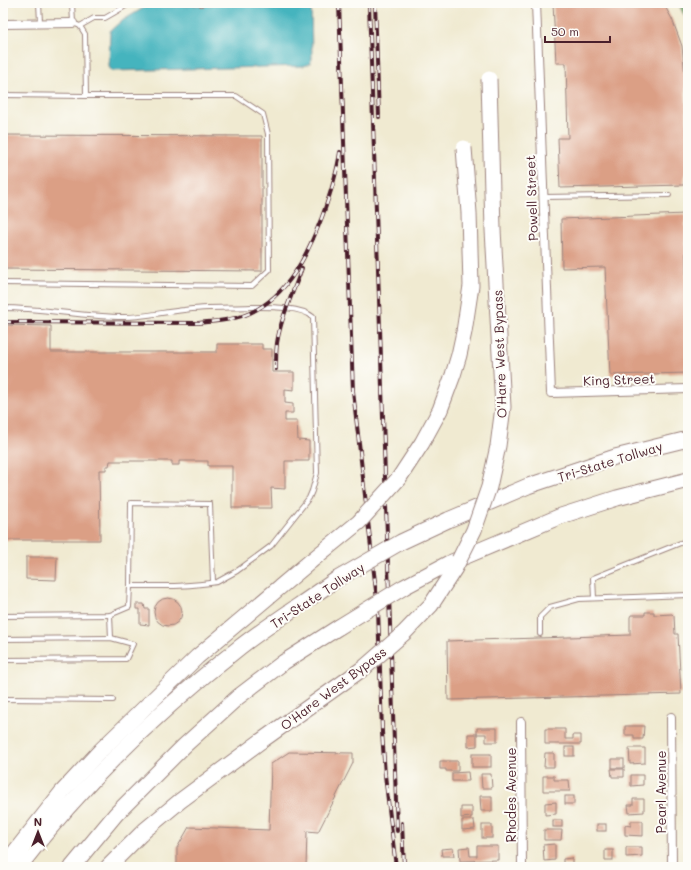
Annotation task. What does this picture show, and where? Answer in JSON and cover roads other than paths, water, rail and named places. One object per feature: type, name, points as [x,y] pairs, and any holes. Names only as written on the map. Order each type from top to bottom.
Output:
[{"type":"highway","name":"O'Hare West Bypass","points":[[108,867],[150,825],[180,801],[365,667],[404,633],[432,605],[455,568],[476,523],[489,487],[498,446],[502,407],[493,230],[489,79]]},
{"type":"highway","name":"O'Hare West Bypass","points":[[3,867],[62,792],[101,750],[197,657],[358,522],[399,478],[422,443],[440,410],[459,354],[471,286],[469,213],[464,148]]},
{"type":"highway","name":"Tri-State Tollway","points":[[19,867],[41,838],[82,791],[139,734],[186,691],[241,646],[337,579],[401,542],[528,486],[615,457],[688,439]]},
{"type":"highway","points":[[72,867],[116,814],[184,746],[238,697],[284,662],[339,627],[404,587],[449,563],[561,516],[617,498],[688,480]]},
{"type":"street","name":"Powell Street","points":[[536,3],[551,393]]},
{"type":"street","points":[[3,24],[40,22],[76,24]]},
{"type":"street","name":"King Street","points":[[551,393],[688,389]]},
{"type":"street","name":"Pearl Avenue","points":[[671,717],[672,867]]},
{"type":"street","name":"Rhodes Avenue","points":[[521,722],[522,867]]},
{"type":"lane","points":[[39,3],[40,22]]},
{"type":"lane","points":[[72,3],[76,24],[85,34],[86,96]]},
{"type":"lane","points":[[76,24],[94,18],[105,18],[130,3]]},
{"type":"lane","points":[[3,95],[236,96],[263,114],[268,134],[269,270],[252,286],[3,283]]},
{"type":"lane","points":[[543,197],[668,195]]},
{"type":"lane","points":[[3,308],[28,308],[92,316],[126,317],[186,310],[260,307],[286,308],[306,312],[313,317],[317,473],[309,498],[270,546],[237,570],[216,582],[182,586],[130,586]]},
{"type":"lane","points":[[3,616],[110,616],[129,607],[131,503],[210,504],[213,582]]},
{"type":"lane","points":[[594,598],[593,578],[688,540]]},
{"type":"lane","points":[[540,634],[540,617],[550,607],[579,599],[688,595]]},
{"type":"lane","points":[[110,616],[111,638]]},
{"type":"lane","points":[[3,639],[111,638],[133,644],[126,659],[3,660]]},
{"type":"lane","points":[[3,699],[113,700]]},
{"type":"water","points":[[215,3],[311,3],[312,59],[309,64],[304,66],[112,71],[109,67],[110,31],[120,22],[145,7],[211,5]]},
{"type":"railway","points":[[339,3],[353,391],[378,608],[382,732],[385,775],[396,867]]},
{"type":"railway","points":[[369,3],[397,831]]},
{"type":"railway","points":[[375,3],[379,117]]},
{"type":"railway","points":[[3,322],[199,323],[232,319],[250,313],[264,305],[276,295],[295,272],[303,258],[328,201],[340,152]]},
{"type":"railway","points":[[276,369],[279,333],[284,314],[302,268]]},
{"type":"railway","points":[[402,823],[404,867]]}]
